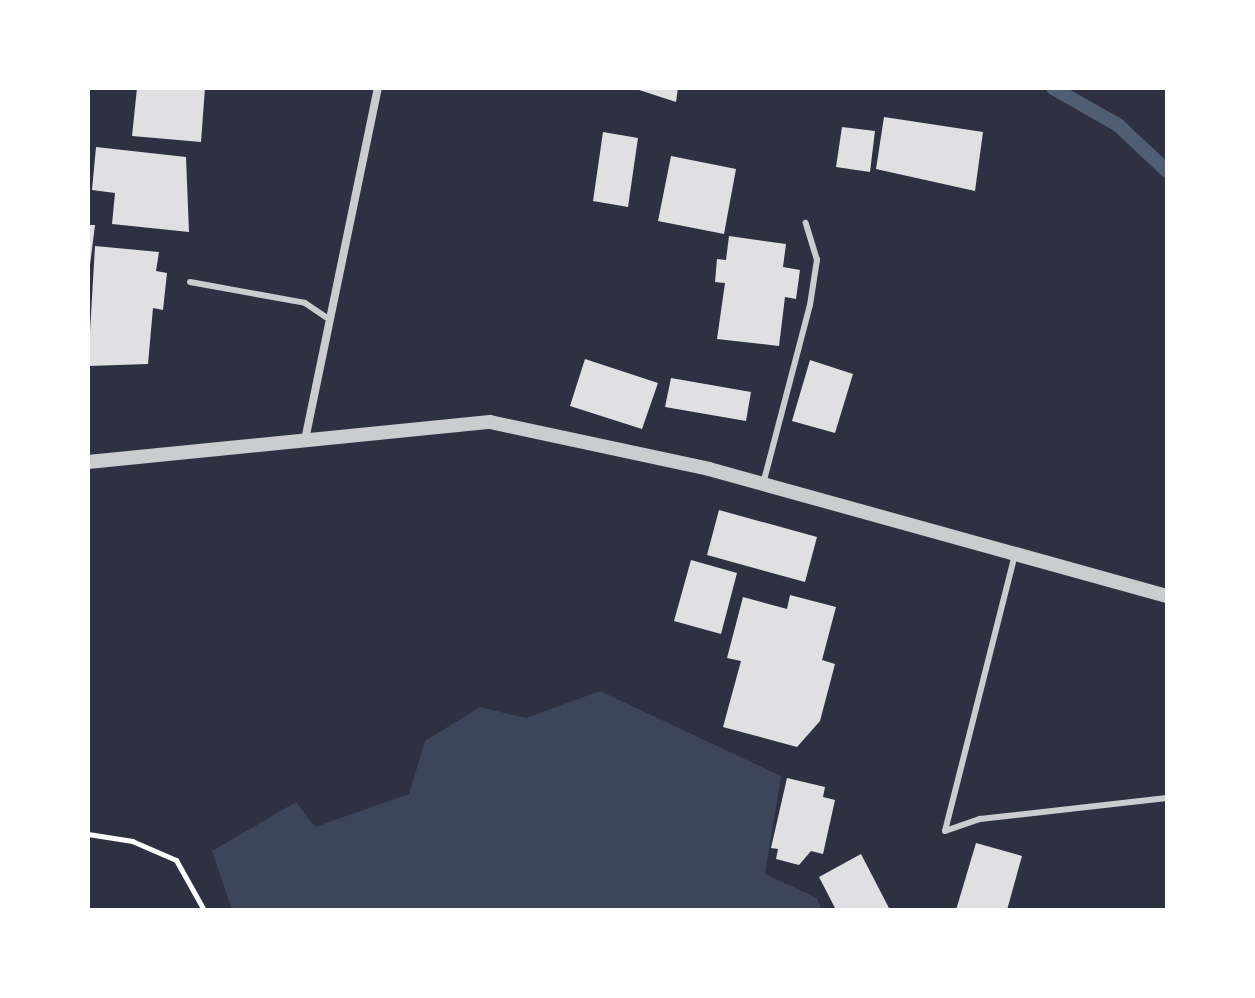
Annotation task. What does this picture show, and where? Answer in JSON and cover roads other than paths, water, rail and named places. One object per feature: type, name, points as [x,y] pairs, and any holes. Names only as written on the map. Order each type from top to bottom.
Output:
[{"type":"street","points":[[306,435],[326,317],[378,88]]},
{"type":"street","points":[[88,462],[306,435],[490,422],[763,484],[1167,596]]},
{"type":"lane","points":[[763,484],[813,290],[817,260],[806,223]]},
{"type":"lane","points":[[190,282],[305,303],[326,317]]},
{"type":"lane","points":[[1015,554],[945,831],[980,819],[1167,798]]},
{"type":"waterway","points":[[1053,88],[1118,125],[1167,171]]}]
